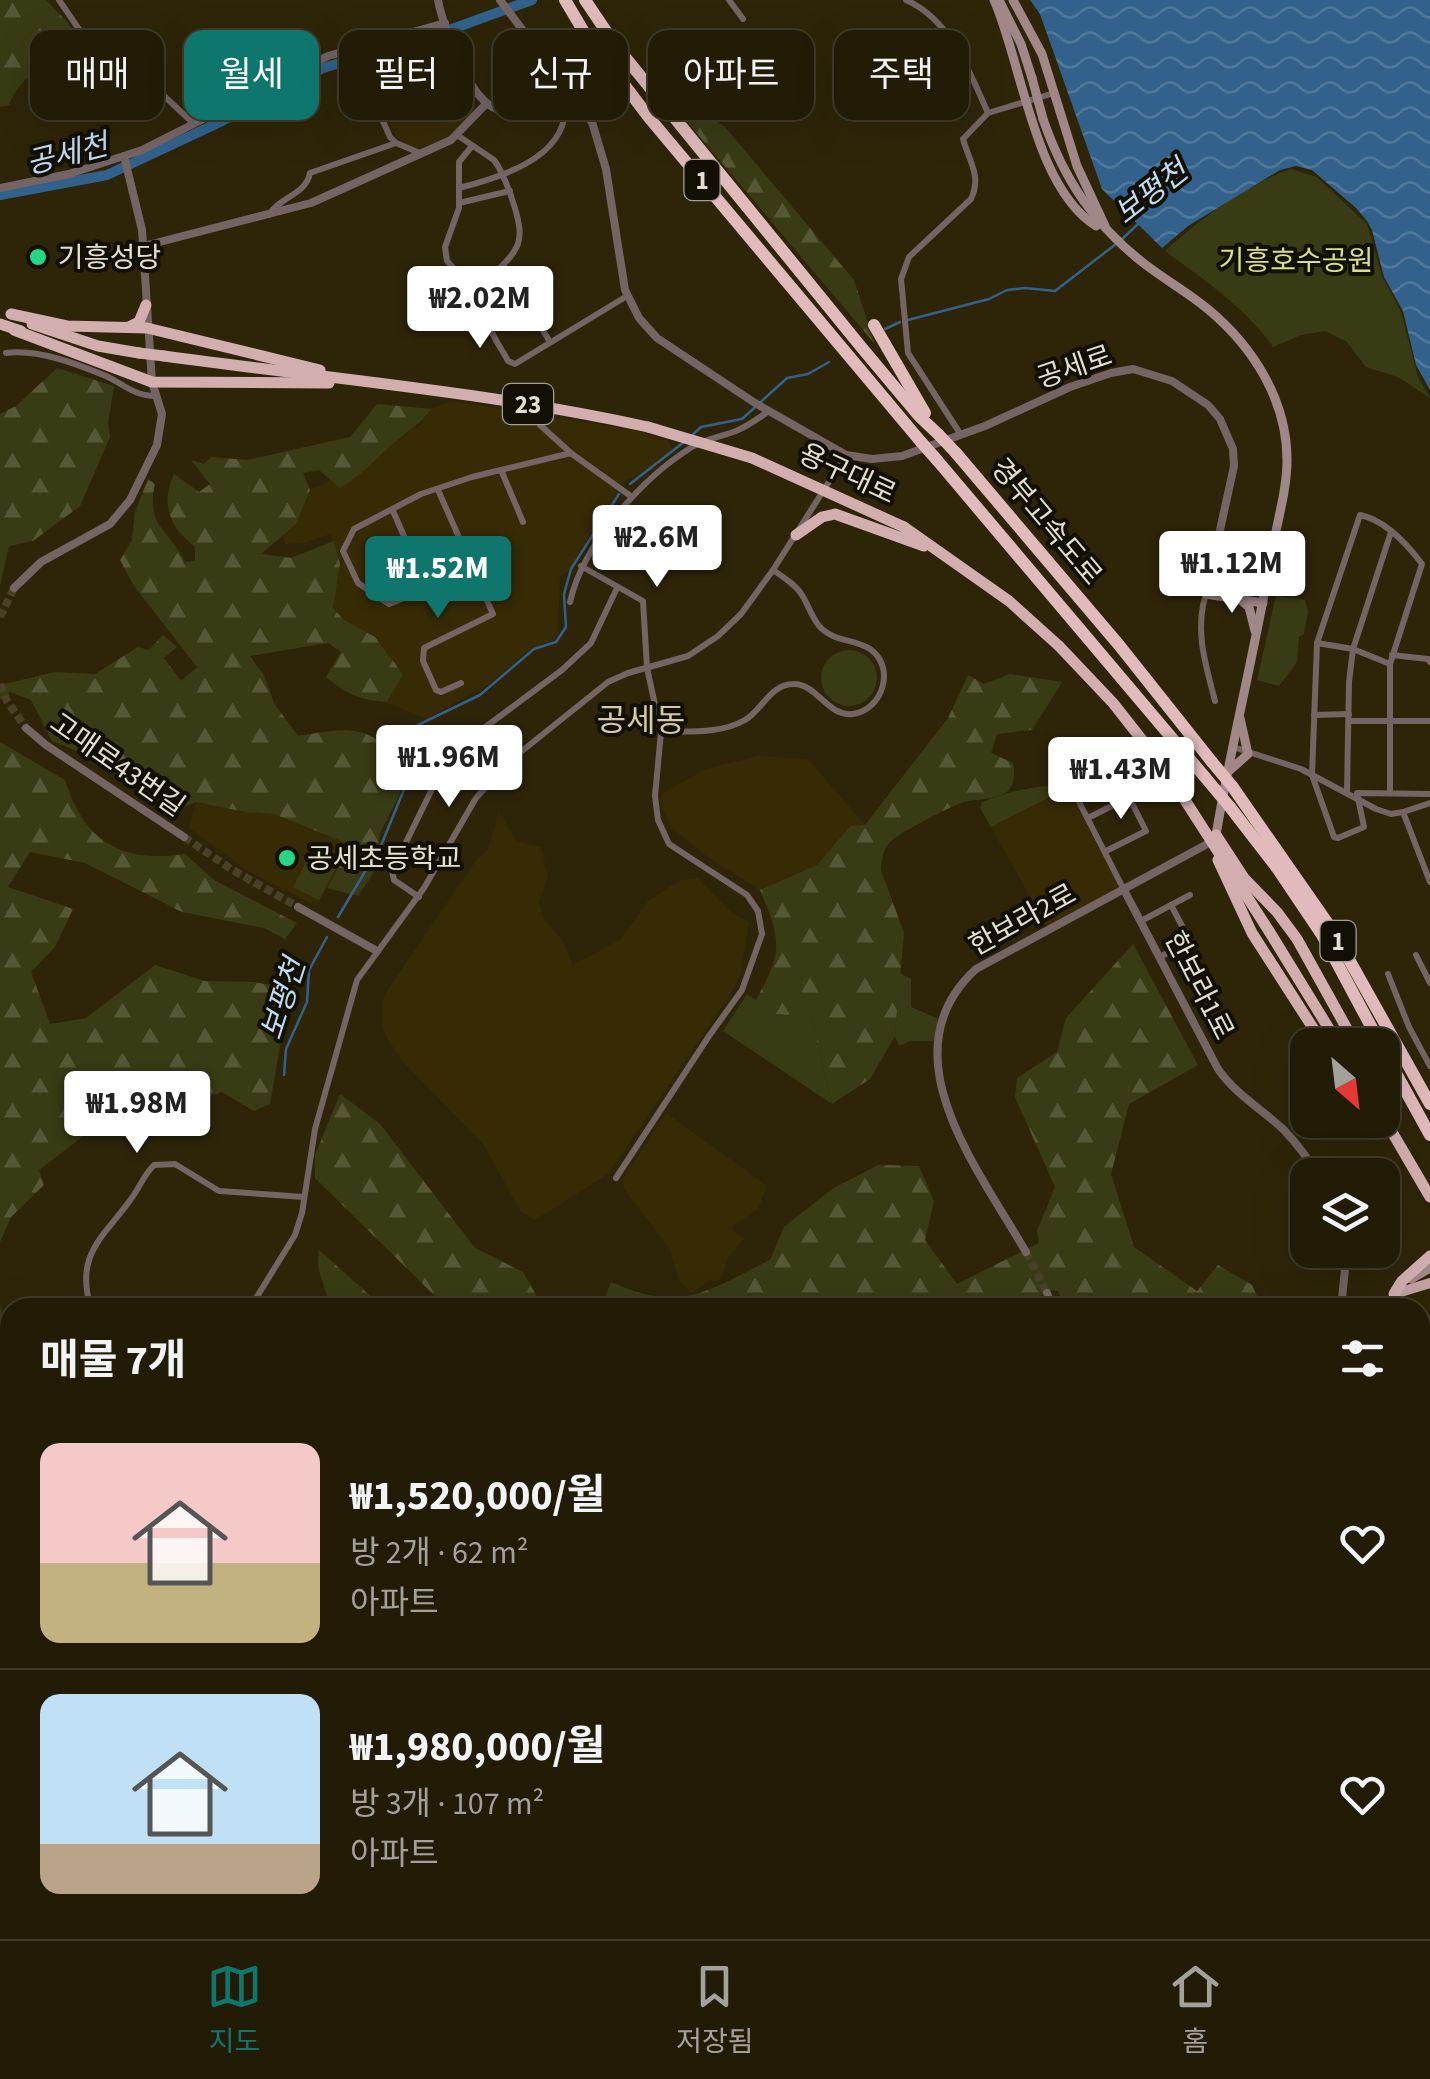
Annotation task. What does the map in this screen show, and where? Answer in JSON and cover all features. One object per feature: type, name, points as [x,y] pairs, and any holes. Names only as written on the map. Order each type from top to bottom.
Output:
[{"type":"highway","name":"경부고속도로","points":[[565,0],[584,32],[652,120],[1230,807],[1322,935],[1372,1028]]},
{"type":"highway","name":"경부고속도로","points":[[585,0],[616,46],[862,348],[956,453],[1229,780],[1332,931],[1430,1104]]},
{"type":"highway","points":[[585,0],[639,59]]},
{"type":"highway","points":[[129,327],[139,322],[146,305]]},
{"type":"highway","points":[[5,311],[66,326],[147,328],[348,378]]},
{"type":"highway","name":"용구대로","points":[[5,311],[51,332],[98,346]]},
{"type":"highway","name":"용구대로","points":[[0,324],[79,345],[348,378],[576,411],[648,427],[752,458],[904,527],[1010,601],[1113,702],[1165,769],[1329,1028]]},
{"type":"highway","points":[[878,329],[937,431]]},
{"type":"highway","points":[[14,330],[152,382],[336,383],[348,378]]},
{"type":"highway","points":[[796,535],[822,517],[835,514],[946,555]]},
{"type":"highway","points":[[1214,838],[1297,940],[1346,1028]]},
{"type":"highway","points":[[1214,838],[1252,934],[1313,1028]]},
{"type":"highway","points":[[1252,934],[1252,917],[1266,910],[1277,912]]},
{"type":"highway","name":"경부고속도로","points":[[1400,1079],[1430,1135]]},
{"type":"highway","points":[[1395,1138],[1430,1198]]},
{"type":"highway","points":[[1399,1138],[1406,1154]]},
{"type":"highway","points":[[1394,1294],[1402,1281],[1430,1256]]},
{"type":"main road","points":[[996,0],[1021,44],[1044,118],[1074,192],[1110,235]]},
{"type":"main road","points":[[996,0],[1033,130],[1063,188],[1087,220],[1217,318],[1253,354],[1280,416],[1287,460],[1263,603],[1232,746],[1229,780]]},
{"type":"main road","points":[[1013,0],[1032,31],[1078,166],[1110,235]]},
{"type":"main road","points":[[1237,596],[1253,588],[1270,564]]},
{"type":"main road","points":[[1206,594],[1263,603]]},
{"type":"main road","points":[[1237,596],[1249,607],[1256,635]]},
{"type":"main road","points":[[1214,838],[1229,780],[1237,761],[1248,754],[1239,710]]},
{"type":"main road","points":[[1393,1298],[1403,1283],[1430,1268]]},
{"type":"main road","points":[[1394,1294],[1430,1283]]},
{"type":"street","points":[[59,0],[85,38],[146,78],[195,125]]},
{"type":"street","points":[[438,0],[448,30]]},
{"type":"street","points":[[500,0],[522,30]]},
{"type":"street","points":[[730,0],[743,19]]},
{"type":"street","points":[[906,0],[927,13],[951,39],[988,113]]},
{"type":"street","points":[[421,30],[445,23]]},
{"type":"street","points":[[0,188],[125,159],[298,70],[339,54]]},
{"type":"street","points":[[473,87],[493,107]]},
{"type":"street","points":[[961,434],[908,353],[901,278],[908,257],[972,199],[977,188],[977,175],[963,139],[988,113],[1055,93]]},
{"type":"street","points":[[144,246],[311,202],[457,135],[486,104]]},
{"type":"street","points":[[382,120],[390,138],[422,154]]},
{"type":"street","points":[[459,188],[520,168],[559,135],[564,120]]},
{"type":"street","points":[[491,277],[489,319],[496,342],[512,364],[627,296],[606,169],[590,120]]},
{"type":"street","points":[[457,135],[494,160],[510,191],[522,236],[516,251],[491,277],[466,282],[456,274],[445,254],[459,202],[461,156],[472,146]]},
{"type":"street","points":[[269,215],[308,182],[310,173],[396,143]]},
{"type":"street","points":[[14,588],[41,562],[92,535],[123,510],[158,445],[162,427],[152,382],[144,246],[125,159]]},
{"type":"street","points":[[459,202],[510,191]]},
{"type":"street","points":[[503,265],[550,342]]},
{"type":"street","points":[[466,282],[463,325],[489,319]]},
{"type":"street","name":"공세로","points":[[627,296],[658,338],[767,410],[846,455],[872,459],[902,456],[1111,373],[1133,369],[1172,381],[1220,419],[1233,449],[1234,466],[1206,594]]},
{"type":"street","points":[[146,305],[155,328],[163,332]]},
{"type":"street","points":[[6,353],[72,364],[110,378],[140,396],[156,396]]},
{"type":"street","points":[[570,602],[582,566],[632,497],[692,448],[717,435],[734,432],[767,410]]},
{"type":"street","points":[[540,424],[571,453],[632,497]]},
{"type":"street","points":[[466,552],[440,564],[427,589],[388,604],[354,578],[344,551],[350,532],[421,494],[571,453]]},
{"type":"street","points":[[256,1298],[295,1235],[315,1130],[357,980],[419,897],[476,798],[512,759],[608,682],[688,656],[718,636],[741,614],[773,570],[846,455]]},
{"type":"street","points":[[501,470],[523,522]]},
{"type":"street","points":[[438,490],[493,614],[424,648],[423,661],[436,690],[440,692],[461,683]]},
{"type":"street","points":[[393,511],[427,589]]},
{"type":"street","points":[[1356,796],[1364,826],[1334,837],[1312,774],[1317,642],[1357,518],[1366,515],[1409,547],[1422,564],[1391,660],[1390,793]]},
{"type":"street","points":[[1346,791],[1353,648],[1391,532]]},
{"type":"street","points":[[582,566],[643,602],[647,668],[661,732],[655,796],[658,820],[668,844],[747,895],[758,911],[762,934],[742,990],[616,1178]]},
{"type":"street","points":[[661,732],[723,728],[746,720],[774,692],[795,684],[844,714],[856,714],[880,698],[884,686],[876,655],[867,647],[835,638],[822,628],[800,591],[773,570]]},
{"type":"street","points":[[419,897],[394,880],[392,871],[442,772],[462,746],[562,670],[591,643],[617,588]]},
{"type":"street","points":[[1206,594],[1200,637],[1215,701]]},
{"type":"street","points":[[1317,642],[1391,660],[1430,662]]},
{"type":"street","points":[[1314,714],[1430,721]]},
{"type":"street","name":"고매로43번길","points":[[26,728],[184,837]]},
{"type":"street","points":[[484,728],[512,759]]},
{"type":"street","points":[[1232,746],[1312,774],[1391,814],[1430,802]]},
{"type":"street","name":"한보라1로","points":[[1074,792],[1224,1077],[1282,1128],[1307,1158]]},
{"type":"street","points":[[1356,796],[1430,794]]},
{"type":"street","points":[[1088,818],[1129,798],[1146,832],[1106,852]]},
{"type":"street","points":[[1403,812],[1430,882]]},
{"type":"street","name":"한보라2로","points":[[1026,1252],[947,1108],[937,1064],[940,1020],[960,983],[976,969],[1214,838]]},
{"type":"street","points":[[1141,921],[1190,896]]},
{"type":"street","points":[[1160,957],[1190,942],[1172,905]]},
{"type":"street","points":[[298,907],[378,952]]},
{"type":"street","points":[[1416,955],[1430,983]]},
{"type":"street","points":[[1388,974],[1430,1066]]},
{"type":"street","points":[[88,1298],[88,1266],[94,1245],[154,1165],[175,1164],[220,1191],[304,1198]]},
{"type":"street","points":[[1342,1298],[1345,1268]]},
{"type":"street","points":[[1047,1293],[1049,1298]]},
{"type":"shaded area","points":[[389,120],[466,120],[454,133],[421,149],[397,138]]},
{"type":"shaded area","points":[[452,401],[635,430],[667,440],[672,449],[643,473],[626,480],[567,573],[560,576],[558,634],[552,641],[531,649],[489,684],[426,719],[387,702],[403,673],[375,637],[343,619],[333,608],[340,564],[331,534],[286,544],[282,535],[296,524],[310,490],[332,480],[341,488],[397,439],[420,425],[431,409]]},
{"type":"shaded area","points":[[758,756],[808,759],[865,825],[849,826],[817,865],[760,890],[706,856],[671,827],[662,808],[661,794],[706,769]]},
{"type":"shaded area","points":[[1068,788],[1074,792],[1123,888],[1048,929],[991,827]]},
{"type":"shaded area","name":"공세초등학교","points":[[196,802],[274,814],[351,845],[316,906],[248,871],[189,828]]},
{"type":"shaded area","points":[[499,812],[517,842],[541,847],[548,877],[539,901],[543,918],[562,940],[573,965],[620,940],[649,900],[681,880],[697,878],[731,912],[749,922],[740,975],[728,998],[608,1174],[535,1220],[521,1212],[484,1145],[404,1063],[386,1037],[382,1023],[382,1002],[389,988],[477,859],[488,850]]},
{"type":"shaded area","points":[[666,1113],[767,1186],[758,1209],[732,1226],[744,1238],[727,1259],[722,1277],[692,1293],[679,1280],[669,1248],[624,1189],[623,1179]]},
{"type":"green space","points":[[0,0],[46,0],[72,30],[30,30],[30,75],[9,105],[0,107]]},
{"type":"green space","points":[[685,120],[714,120],[725,127],[854,280],[875,344]]},
{"type":"green space","name":"기흥호수공원","points":[[1291,169],[1317,177],[1367,224],[1382,276],[1401,312],[1418,377],[1430,398],[1398,377],[1366,367],[1347,342],[1325,331],[1301,335],[1273,347],[1237,307],[1165,251],[1224,204]]},
{"type":"green space","points":[[57,368],[114,386],[108,423],[110,437],[80,506],[33,541],[9,546],[0,586],[0,414],[16,406]]},
{"type":"green space","points":[[377,404],[431,409],[340,488],[319,470],[303,473],[310,490],[296,524],[261,554],[291,558],[334,541],[340,564],[333,608],[343,619],[375,637],[403,674],[387,702],[377,701],[354,695],[326,677],[341,652],[328,643],[250,656],[264,675],[274,703],[298,736],[346,730],[369,735],[407,764],[399,796],[380,833],[376,869],[358,896],[327,888],[351,845],[274,814],[196,802],[181,808],[160,791],[116,775],[97,759],[52,741],[31,700],[10,692],[0,700],[0,685],[55,672],[95,674],[138,647],[149,650],[163,635],[177,647],[164,658],[181,681],[197,667],[134,586],[120,560],[132,540],[135,512],[148,479],[155,484],[153,509],[160,526],[185,562],[195,561],[195,547],[179,532],[170,515],[168,496],[174,474],[199,492],[210,484],[191,460],[204,464],[211,457],[247,460],[350,437]]},
{"type":"green space","points":[[1276,595],[1305,600],[1308,611],[1304,634],[1299,637],[1297,662],[1279,686],[1257,680]]},
{"type":"green space","points":[[849,650],[869,658],[877,678],[869,698],[849,706],[829,698],[821,678],[829,658]]},
{"type":"green space","points":[[1010,674],[1062,682],[1032,730],[997,734],[991,753],[1013,763],[1014,777],[1005,793],[954,806],[904,832],[886,847],[881,870],[904,933],[895,1036],[870,1079],[832,1104],[811,1017],[774,1014],[755,1001],[771,970],[776,946],[760,890],[817,865],[850,826],[865,825],[948,718],[968,675],[984,684]]},
{"type":"green space","points":[[0,742],[65,780],[83,819],[108,844],[142,855],[185,854],[214,880],[297,923],[285,939],[264,928],[182,912],[85,863],[30,852],[8,887],[73,909],[55,947],[31,972],[50,1024],[86,1018],[155,965],[205,981],[285,987],[292,1007],[280,1046],[270,1104],[254,1111],[222,1092],[164,1112],[94,1128],[39,1170],[44,1185],[11,1217],[0,1242]]},
{"type":"green space","points":[[1051,786],[1068,788],[991,827],[980,808],[982,802],[999,796]]},
{"type":"green space","points":[[312,851],[338,864],[319,900],[293,887]]},
{"type":"green space","points":[[1133,944],[1198,1065],[1129,1104],[1111,1174],[1134,1247],[1197,1291],[1218,1265],[1252,1285],[1258,1298],[1061,1298],[1058,1291],[1045,1290],[1042,1298],[605,1298],[611,1282],[657,1296],[694,1295],[711,1289],[770,1260],[784,1227],[832,1189],[878,1165],[919,1166],[934,1201],[925,1240],[957,1284],[1039,1243],[1037,1231],[1055,1187],[1015,1097],[1017,1078],[1057,1052],[1066,1018]]},
{"type":"green space","points":[[900,973],[911,979],[911,1007],[941,1020],[937,1041],[910,1041],[899,1046],[895,1036]]},
{"type":"green space","points":[[747,994],[774,1014],[811,1016],[832,1104],[723,1031]]},
{"type":"green space","points":[[340,1094],[380,1124],[475,1248],[523,1272],[538,1298],[437,1298],[315,1178],[315,1155]]},
{"type":"green space","points":[[319,1250],[373,1298],[327,1298]]},
{"type":"water","points":[[1030,0],[1430,0],[1430,390],[1416,365],[1403,311],[1384,277],[1372,230],[1356,208],[1312,170],[1296,166],[1280,170],[1188,226],[1162,248],[1102,189],[1040,14]]},
{"type":"waterway","name":"공세천","points":[[0,195],[107,175],[323,68],[438,34],[532,0]]},
{"type":"waterway","name":"보평천","points":[[1122,239],[1138,224]]},
{"type":"waterway","name":"보평천","points":[[908,320],[989,299],[1007,290],[1055,291],[1116,244]]},
{"type":"waterway","name":"보평천","points":[[885,329],[900,322]]},
{"type":"waterway","name":"보평천","points":[[690,437],[701,427],[742,419],[787,378],[808,374],[829,362]]},
{"type":"waterway","name":"보평천","points":[[630,484],[684,442]]},
{"type":"waterway","name":"보평천","points":[[338,917],[382,843],[410,775],[406,736],[418,725],[480,695],[534,649],[556,642],[566,627],[564,594],[571,569],[619,494]]},
{"type":"waterway","name":"보평천","points":[[284,1075],[286,1049],[307,1002],[309,970],[327,937]]},
{"type":"tunnel","points":[[0,617],[14,588]]},
{"type":"tunnel","points":[[0,684],[26,728]]},
{"type":"tunnel","points":[[184,837],[298,907]]},
{"type":"tunnel","points":[[1026,1252],[1047,1293]]},
{"type":"place","name":"기흥성당","points":[[38,257]]},
{"type":"place","name":"공세초등학교","points":[[287,858]]},
{"type":"district","name":"공세동","points":[[641,720]]}]
